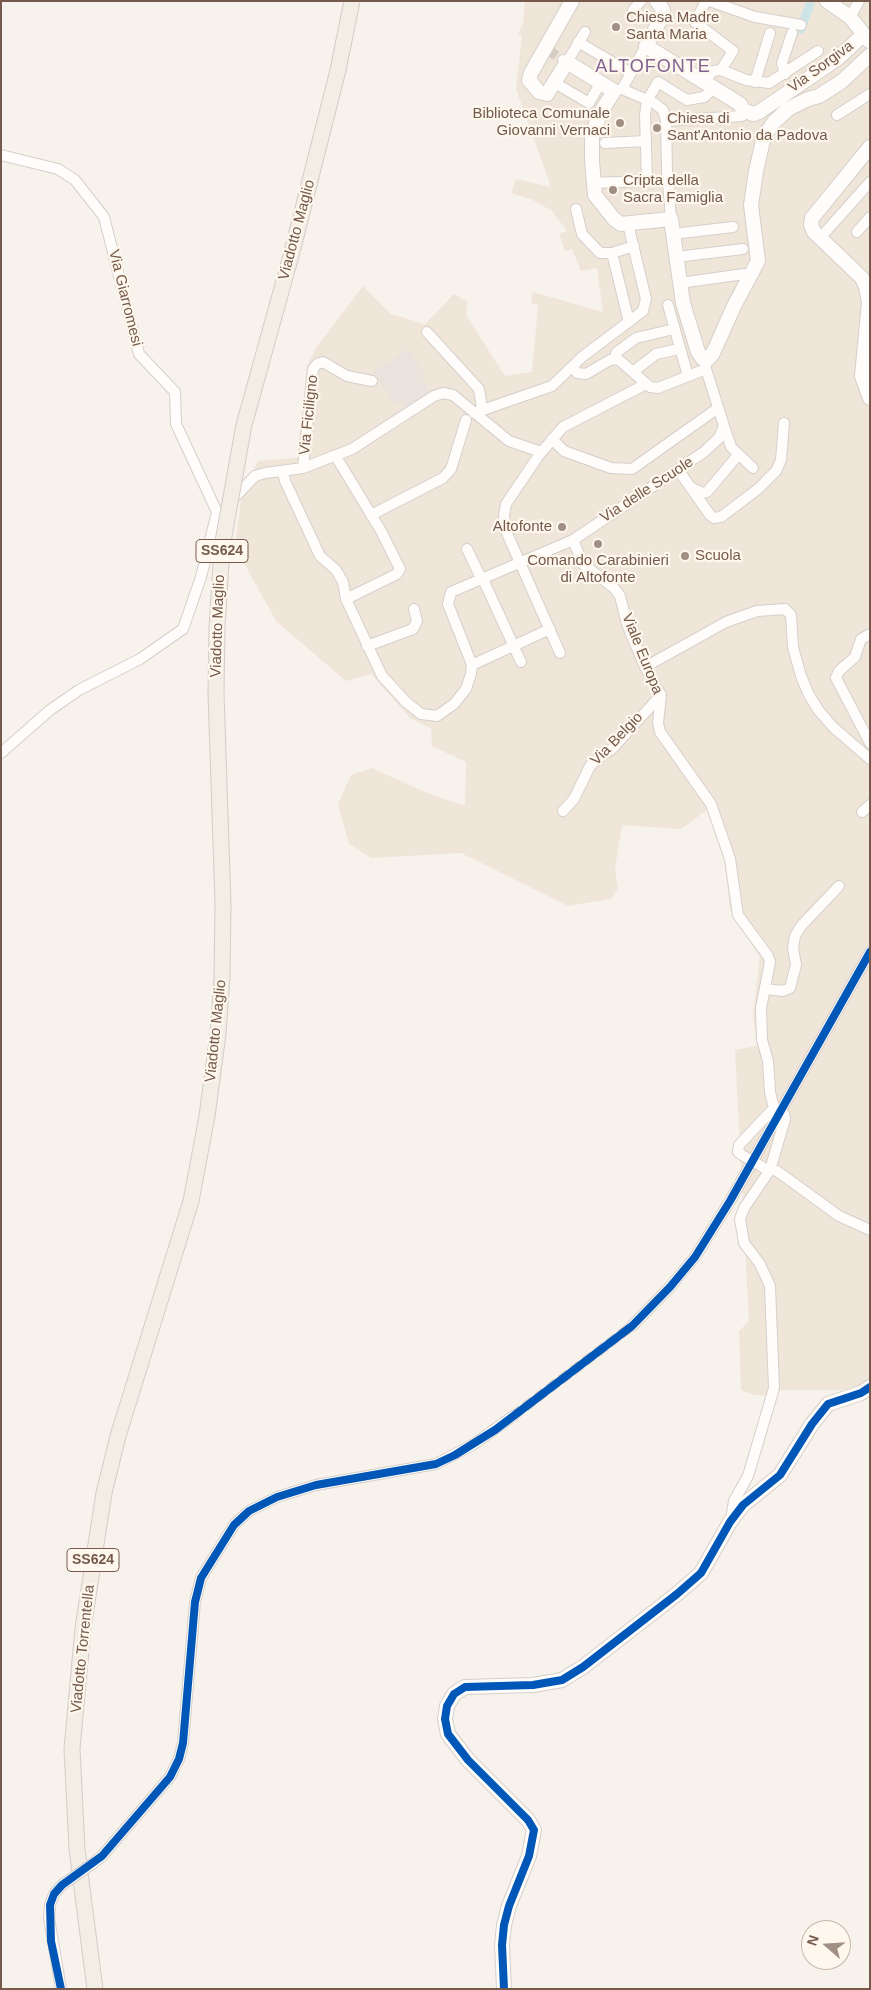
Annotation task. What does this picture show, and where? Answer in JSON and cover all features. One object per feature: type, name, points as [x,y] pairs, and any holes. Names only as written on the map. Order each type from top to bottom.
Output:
[{"type":"main road","name":"Viadotto Maglio","points":[[167,1279],[191,1201],[207,1116],[218,1034],[222,978],[223,904],[216,694],[217,628],[222,547],[244,425],[295,242],[338,70],[352,1]]},
{"type":"main road","points":[[572,1],[546,50],[531,73],[530,82],[543,94],[548,93],[565,61],[600,82],[618,90],[601,112],[592,134],[595,196],[614,219],[621,224],[671,219],[680,283],[698,352],[706,364],[758,261],[751,205],[756,170],[764,136],[788,109],[819,96],[841,82],[870,55]]},
{"type":"main road","points":[[657,1],[662,7],[663,15],[646,46],[740,104],[748,112]]},
{"type":"main road","points":[[827,1],[850,17],[866,38]]},
{"type":"main road","name":"Via Sorgiva","points":[[748,112],[759,112],[866,38]]},
{"type":"main road","points":[[870,147],[812,218],[811,225],[817,235],[868,282],[869,302],[862,376],[870,398]]},
{"type":"main road","name":"Viadotto Torrentella","points":[[95,1989],[77,1849],[72,1749],[83,1628],[104,1493],[118,1436],[167,1279]]},
{"type":"main road","points":[[504,1989],[502,1945],[504,1925],[529,1856],[534,1830],[528,1820],[468,1760],[448,1734],[445,1719],[447,1706],[454,1694],[465,1687],[533,1685],[562,1680],[583,1667],[678,1594],[701,1573],[730,1522],[743,1505],[780,1475],[812,1424],[828,1404],[861,1394],[870,1387]]},
{"type":"street","points":[[633,10],[641,1]]},
{"type":"street","points":[[721,70],[734,51],[694,22],[708,1],[755,17],[800,25]]},
{"type":"street","points":[[850,17],[859,1]]},
{"type":"street","points":[[565,61],[584,32]]},
{"type":"street","points":[[785,74],[782,63],[792,33]]},
{"type":"street","points":[[756,82],[770,34]]},
{"type":"street","points":[[578,42],[631,73]]},
{"type":"street","points":[[646,46],[631,73],[618,90],[659,105],[666,121],[671,219]]},
{"type":"street","points":[[593,183],[647,181],[645,115],[647,101],[658,82],[686,100],[704,97],[713,71],[721,70],[756,82],[769,83],[818,51]]},
{"type":"street","points":[[555,83],[589,103],[600,82]]},
{"type":"street","points":[[837,115],[870,94]]},
{"type":"street","points":[[666,121],[742,116],[748,112]]},
{"type":"street","points":[[605,143],[646,141]]},
{"type":"street","name":"Via Giarromesi","points":[[1,155],[58,169],[75,180],[104,217],[139,354],[175,392],[176,424],[217,512]]},
{"type":"street","points":[[817,235],[870,182]]},
{"type":"street","points":[[576,209],[582,234],[595,250],[600,253],[612,253],[634,246]]},
{"type":"street","points":[[857,232],[870,217]]},
{"type":"street","points":[[473,413],[552,386],[574,368],[582,358],[643,310],[646,303],[628,224]]},
{"type":"street","points":[[673,234],[734,227]]},
{"type":"street","points":[[676,257],[744,250]]},
{"type":"street","points":[[612,253],[629,322]]},
{"type":"street","points":[[680,283],[744,274]]},
{"type":"street","points":[[668,305],[688,376]]},
{"type":"street","points":[[574,368],[577,373],[586,374],[614,359],[617,352],[636,338],[674,329]]},
{"type":"street","points":[[371,515],[444,478],[451,469],[473,413],[479,389],[427,332]]},
{"type":"street","points":[[634,372],[654,355],[679,349]]},
{"type":"street","points":[[614,359],[622,361],[646,384],[654,388],[662,388],[688,376],[706,364],[731,447],[753,468]]},
{"type":"street","name":"Via Ficiligno","points":[[303,468],[313,369],[317,364],[323,362],[347,376],[372,381]]},
{"type":"street","points":[[560,653],[506,531],[504,516],[506,504],[541,452],[563,427],[646,384]]},
{"type":"street","name":"Via Ficiligno","points":[[217,512],[227,506],[246,483],[255,476],[303,468],[352,449],[434,396],[448,393],[473,413]]},
{"type":"street","points":[[552,438],[564,451],[611,468],[632,469],[718,408]]},
{"type":"street","points":[[473,413],[509,441],[541,452]]},
{"type":"street","points":[[679,471],[712,516],[721,517],[758,490],[776,470],[781,460],[784,422]]},
{"type":"street","name":"Via delle Scuole","points":[[472,665],[448,604],[448,598],[453,589],[573,540],[679,471],[719,438],[724,426]]},
{"type":"street","points":[[336,455],[389,546],[400,572],[346,599]]},
{"type":"street","points":[[691,488],[703,493],[707,492],[738,455]]},
{"type":"street","points":[[282,472],[284,481],[320,556],[336,570],[343,582],[346,599],[374,663],[390,685],[406,702],[427,716],[443,714],[454,704],[469,685],[472,665],[550,630]]},
{"type":"street","points":[[1,753],[50,710],[87,686],[140,660],[183,629],[201,578],[217,512]]},
{"type":"street","name":"Viale Europa","points":[[573,540],[583,564],[614,588],[620,596],[627,624],[645,667],[660,695],[658,723],[660,732],[711,804],[730,859],[738,915],[768,956],[769,970],[764,989],[761,1023],[777,1110],[784,1114],[785,1120],[765,1168],[740,1219],[744,1243],[760,1264],[770,1286],[774,1388],[748,1476],[734,1501],[730,1522]]},
{"type":"street","points":[[468,549],[521,662]]},
{"type":"street","points":[[367,646],[413,628],[417,621],[414,609]]},
{"type":"street","points":[[645,667],[726,622],[757,610],[785,609],[791,615],[793,647],[800,676],[809,695],[819,711],[834,728],[870,759]]},
{"type":"street","points":[[870,634],[861,639],[855,658],[839,671],[836,678],[870,743]]},
{"type":"street","name":"Via Belgio","points":[[563,811],[574,798],[590,766],[602,754],[612,749],[660,695]]},
{"type":"street","points":[[862,812],[870,805]]},
{"type":"street","points":[[764,989],[784,991],[790,988],[796,965],[793,948],[795,936],[801,926],[839,886]]},
{"type":"street","points":[[632,1326],[670,1287],[695,1257],[777,1110],[870,952]]},
{"type":"street","points":[[777,1110],[739,1145],[738,1152],[765,1168],[777,1172],[839,1216],[870,1230]]},
{"type":"street","points":[[60,1989],[49,1918],[52,1900],[62,1885],[92,1864],[108,1848],[170,1777],[179,1759],[183,1743],[195,1602],[201,1578],[234,1525],[249,1511],[277,1497],[316,1486],[436,1464],[474,1444],[513,1416]]},
{"type":"shaded area","points":[[525,1],[870,1],[870,1381],[843,1390],[778,1390],[776,1396],[754,1395],[741,1390],[739,1331],[749,1321],[735,1050],[757,1046],[753,1015],[760,957],[730,910],[725,862],[707,810],[681,829],[622,825],[615,869],[618,888],[611,899],[568,906],[461,853],[371,858],[349,844],[338,804],[351,775],[372,768],[425,792],[465,806],[466,762],[432,746],[431,728],[411,719],[371,674],[346,681],[276,621],[235,547],[242,491],[258,461],[297,458],[307,366],[316,348],[363,286],[391,314],[425,324],[454,294],[468,302],[466,315],[505,376],[532,372],[538,305],[531,303],[533,292],[603,312],[597,268],[581,271],[572,249],[565,251],[559,234],[567,231],[552,211],[533,200],[511,193],[516,179],[551,187],[516,89],[522,36],[518,34],[523,23]]},
{"type":"shaded area","points":[[407,349],[425,375],[422,379],[430,392],[405,409],[399,401],[395,403],[373,372]]},
{"type":"waterway","points":[[801,29],[810,4]]},
{"type":"tunnel","points":[[548,50],[563,60]]},
{"type":"tunnel","points":[[513,1416],[632,1326]]},
{"type":"cycle path","points":[[61,1989],[51,1941],[50,1905],[54,1894],[62,1885],[102,1856],[170,1777],[179,1759],[183,1743],[195,1602],[201,1578],[234,1525],[249,1511],[277,1497],[316,1485],[436,1464],[455,1455],[495,1430],[632,1326],[670,1287],[695,1257],[730,1201],[870,952]]},
{"type":"cycle path","points":[[504,1989],[502,1945],[504,1925],[509,1906],[529,1856],[534,1830],[528,1820],[468,1760],[448,1734],[445,1719],[447,1706],[454,1694],[465,1687],[533,1685],[562,1680],[583,1667],[701,1573],[730,1522],[743,1505],[780,1475],[812,1424],[828,1404],[861,1393],[870,1387]]},
{"type":"place","name":"Chiesa Madre Santa Maria","points":[[616,27]]},
{"type":"place","name":"Biblioteca Comunale Giovanni Vernaci","points":[[620,123]]},
{"type":"place","name":"Chiesa di Sant'Antonio da Padova","points":[[657,128]]},
{"type":"place","name":"Cripta della Sacra Famiglia","points":[[613,190]]},
{"type":"place","name":"Altofonte","points":[[562,527]]},
{"type":"place","name":"Comando Carabinieri di Altofonte","points":[[598,544]]},
{"type":"place","name":"Scuola","points":[[685,556]]},
{"type":"district","name":"ALTOFONTE","points":[[653,67]]}]
